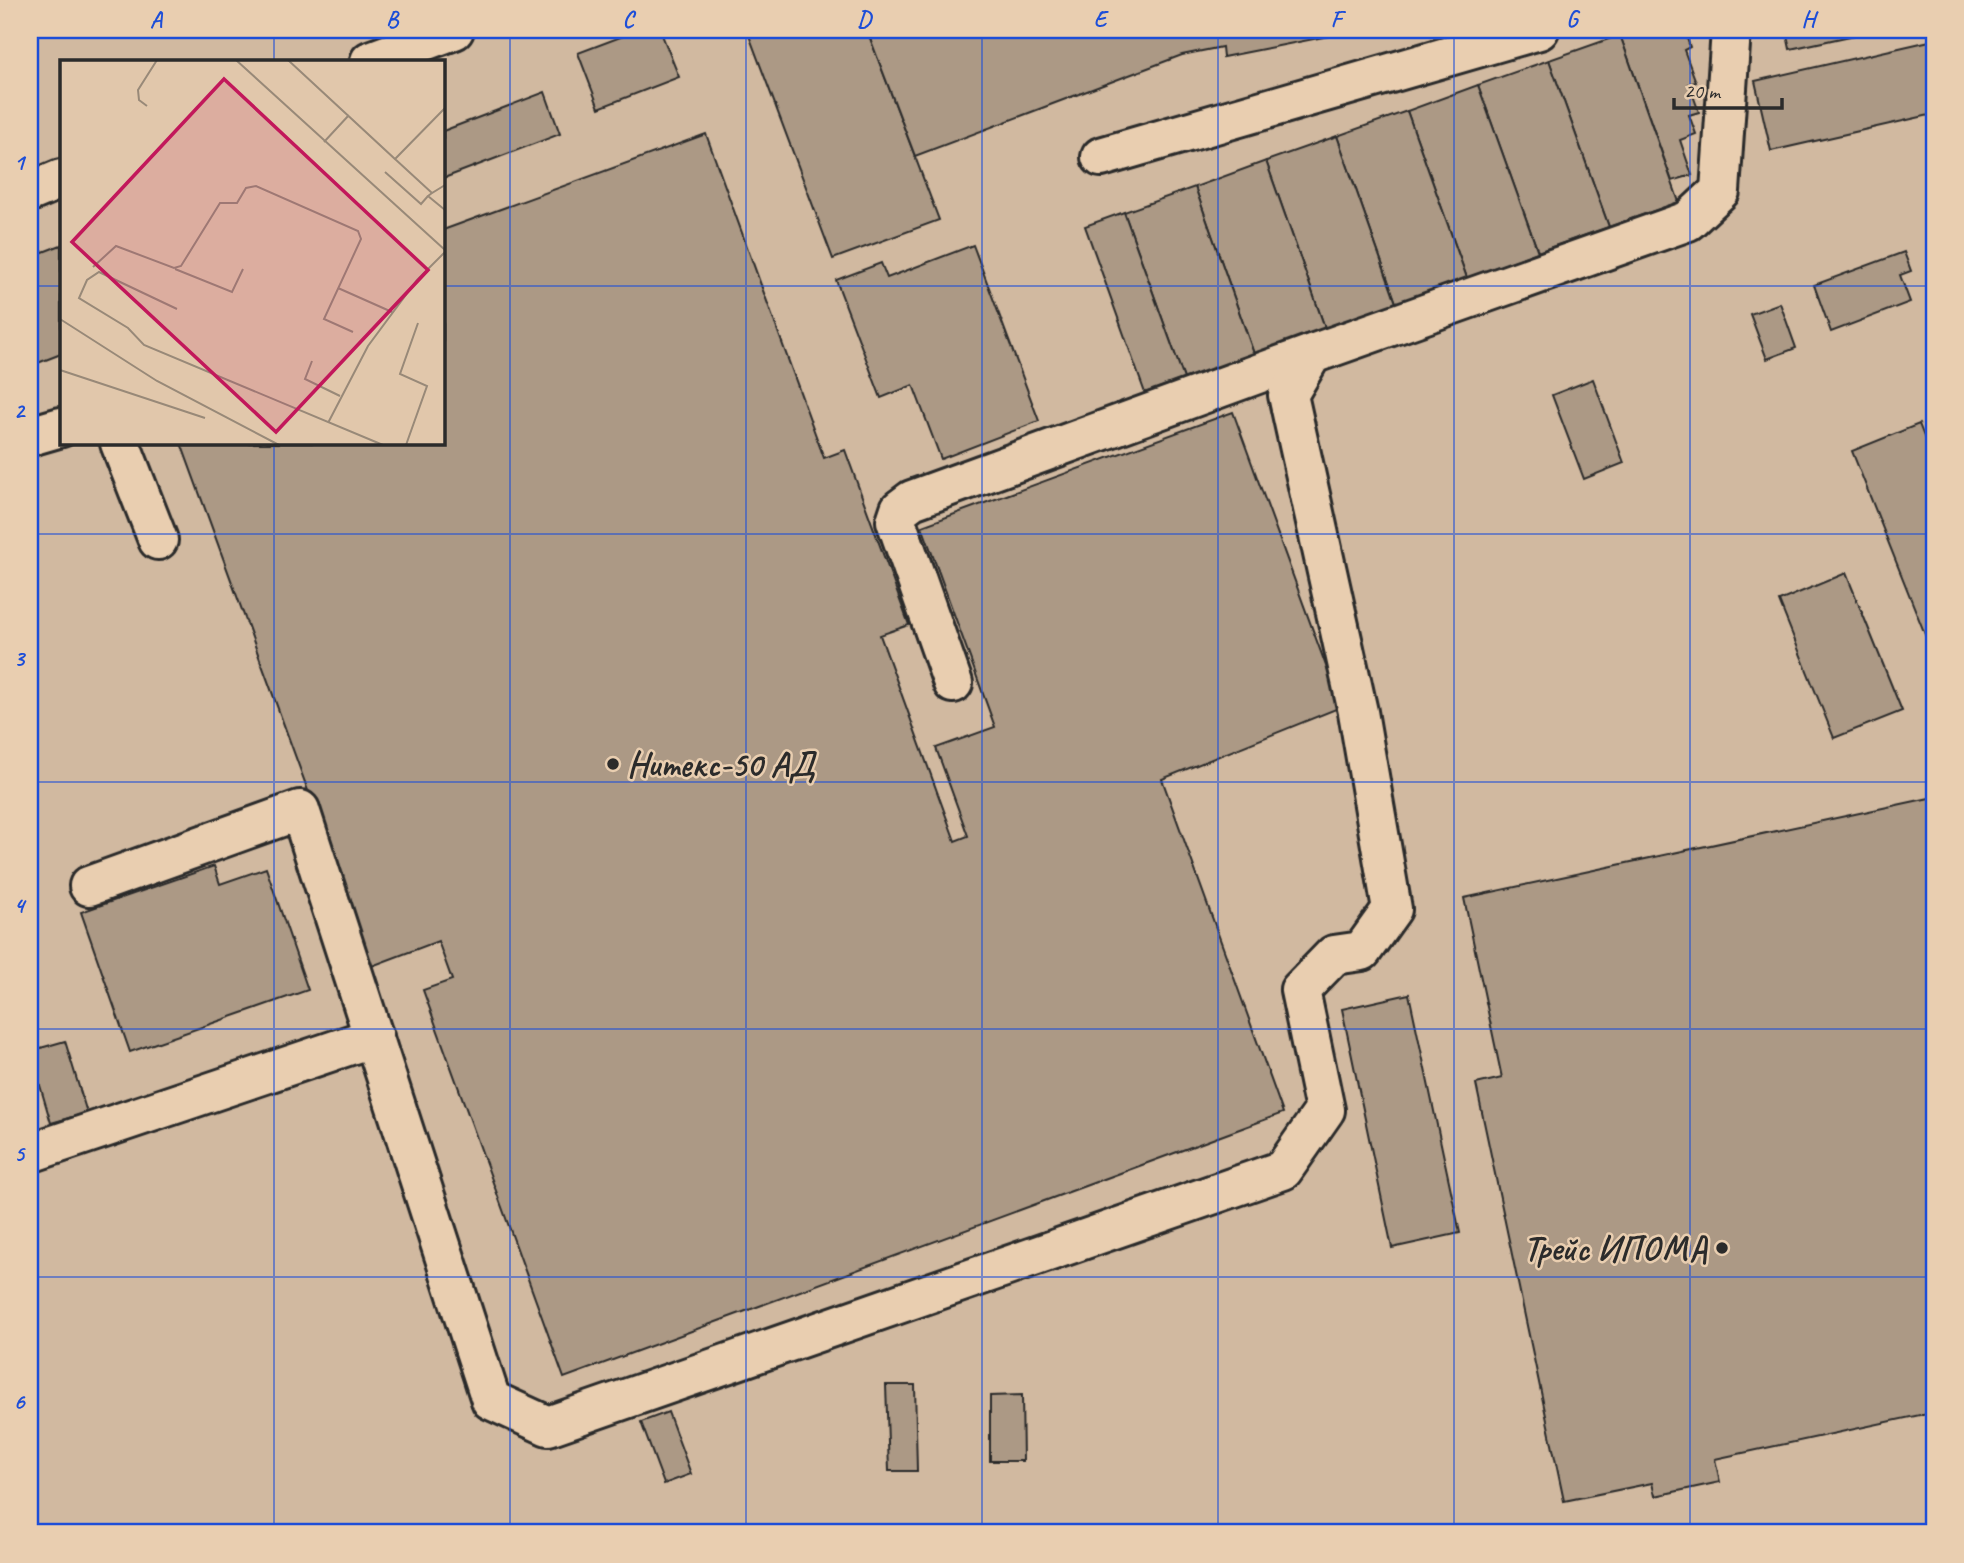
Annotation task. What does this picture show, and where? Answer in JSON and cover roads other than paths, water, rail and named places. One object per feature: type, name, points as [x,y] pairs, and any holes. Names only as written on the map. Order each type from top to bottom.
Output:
[{"type":"street","points":[[373,60],[454,30]]},
{"type":"street","points":[[1101,158],[1539,30]]},
{"type":"street","points":[[953,683],[896,521],[900,509],[912,499],[1688,221],[1720,191],[1731,30]]},
{"type":"street","points":[[30,192],[60,179]]},
{"type":"street","points":[[89,886],[300,810],[491,1400],[548,1426],[1283,1170],[1325,1110],[1300,990],[1334,955],[1362,951],[1392,909],[1359,712],[1288,396],[1312,354]]},
{"type":"street","points":[[30,436],[60,427]]},
{"type":"street","points":[[120,444],[158,540]]},
{"type":"street","points":[[30,1153],[374,1037]]},
{"type":"place","name":"Нитекс-50 АД","points":[[613,764]]},
{"type":"place","name":"Трейс ИПОМА","points":[[1722,1248]]}]
